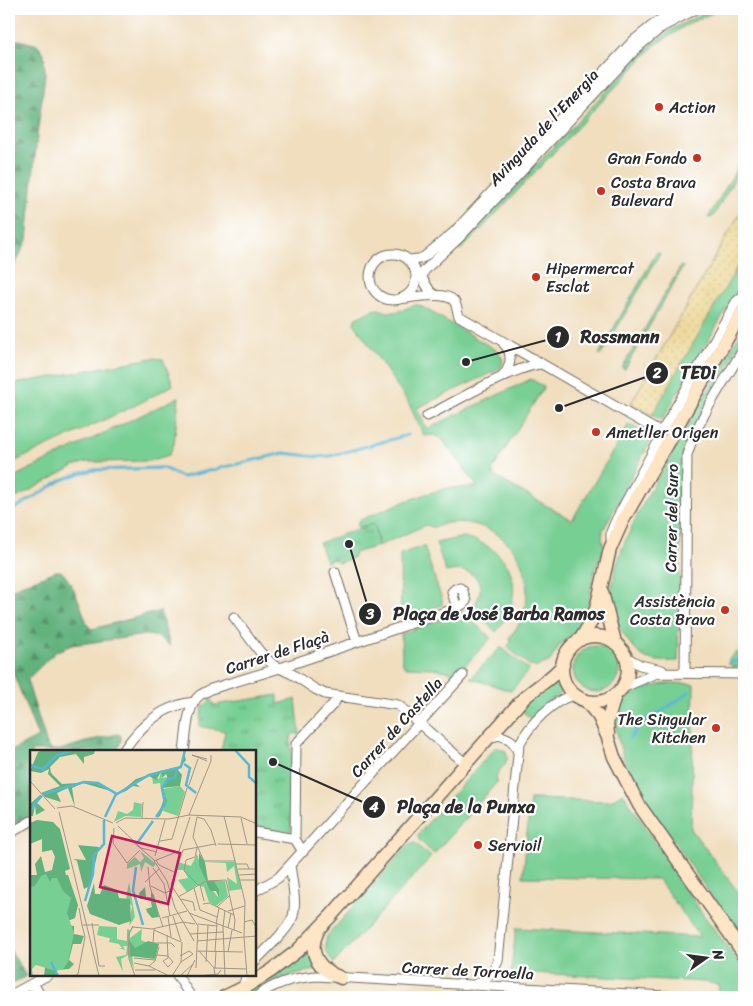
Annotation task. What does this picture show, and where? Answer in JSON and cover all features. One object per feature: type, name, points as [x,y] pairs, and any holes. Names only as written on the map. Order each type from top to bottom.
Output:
[{"type":"street","name":"Avinguda de l'Energia","points":[[408,260],[420,259],[453,233],[633,41],[658,21],[678,9]]},
{"type":"street","name":"Avinguda de l'Energia","points":[[422,278],[424,271],[430,264],[459,238],[638,47],[662,27],[696,9]]},
{"type":"street","points":[[434,295],[408,260],[400,255],[386,255],[380,258],[372,270],[371,283],[379,295],[388,299],[434,295],[450,298],[459,316],[656,430],[659,434],[659,440],[616,520],[611,532],[610,549]]},
{"type":"street","points":[[399,299],[411,291],[417,280],[414,269]]},
{"type":"street","points":[[656,430],[660,430],[665,426],[736,302],[744,295]]},
{"type":"street","points":[[744,309],[623,520],[610,549],[601,590],[591,622],[580,640],[568,650],[563,665],[567,684],[599,717],[614,757],[639,805],[744,954]]},
{"type":"street","points":[[499,339],[506,346],[510,355],[507,375]]},
{"type":"street","name":"Carrer del Suro","points":[[684,672],[687,455],[699,425],[744,348]]},
{"type":"street","points":[[507,375],[520,363],[517,350]]},
{"type":"street","points":[[426,416],[507,375],[536,364],[542,364]]},
{"type":"street","points":[[335,572],[357,642]]},
{"type":"street","points":[[601,590],[615,642],[626,657],[628,673],[607,723],[608,738]]},
{"type":"street","name":"Carrer de Flaçà","points":[[124,750],[145,723],[176,705],[194,702],[201,694],[211,689],[280,668],[456,608]]},
{"type":"street","points":[[234,617],[260,652],[273,665],[321,693],[398,705],[466,764]]},
{"type":"street","points":[[580,640],[598,636],[615,642]]},
{"type":"street","points":[[626,657],[640,665],[655,669],[744,674]]},
{"type":"street","points":[[224,997],[259,979],[288,958],[322,925],[533,689],[552,676],[563,665]]},
{"type":"street","points":[[476,984],[488,978],[494,971],[498,961],[519,745],[527,732],[552,706],[566,696],[604,701],[644,677],[684,672]]},
{"type":"street","name":"Carrer de Castella","points":[[256,891],[278,878],[303,852],[463,675]]},
{"type":"street","points":[[303,852],[295,839],[297,742],[304,737],[338,696]]},
{"type":"street","points":[[184,750],[194,702]]},
{"type":"street","points":[[484,743],[498,735],[512,740],[519,753]]},
{"type":"street","points":[[9,834],[30,822]]},
{"type":"street","points":[[256,832],[295,839]]},
{"type":"street","points":[[256,960],[293,919],[290,865]]},
{"type":"street","points":[[322,925],[314,938],[314,954],[324,969],[330,974],[341,978]]},
{"type":"street","points":[[9,996],[46,976]]},
{"type":"street","points":[[178,976],[192,997]]},
{"type":"street","points":[[242,989],[247,976]]},
{"type":"street","name":"Carrer de Torroella","points":[[256,997],[277,984],[298,978],[316,976],[683,997]]},
{"type":"street","points":[[33,983],[41,997]]},
{"type":"green space","points":[[712,9],[721,9],[690,23],[655,45],[460,250],[458,247],[648,47],[672,29]]},
{"type":"green space","points":[[9,39],[38,45],[44,53],[45,75],[27,240],[16,263],[9,270]]},
{"type":"green space","points":[[744,156],[744,162],[713,217],[708,218]]},
{"type":"green space","points":[[657,252],[660,254],[601,355],[599,354]]},
{"type":"green space","points":[[744,255],[744,283],[741,284],[662,420],[652,415]]},
{"type":"green space","points":[[681,266],[683,267],[625,369],[622,368]]},
{"type":"green space","points":[[419,305],[498,351],[503,360],[501,367],[495,371],[417,408],[427,429],[531,379],[544,387],[492,470],[494,476],[572,520],[629,424],[652,438],[603,530],[604,548],[594,571],[586,616],[579,627],[559,646],[550,661],[535,668],[533,664],[531,667],[507,647],[512,641],[509,638],[523,616],[527,597],[524,569],[510,546],[500,536],[473,524],[447,523],[434,527],[426,525],[378,546],[375,527],[372,524],[358,528],[358,521],[426,494],[449,488],[478,487],[442,439],[435,435],[424,436],[408,402],[354,323],[355,319],[370,311],[378,309],[397,312]]},
{"type":"green space","points":[[744,327],[744,337],[695,424],[685,443],[682,454],[678,661],[654,660],[642,656],[632,646],[618,623],[611,601],[613,578],[626,539],[646,499]]},
{"type":"green space","points":[[152,358],[163,359],[173,385],[134,406],[9,464],[9,385]]},
{"type":"green space","points":[[179,397],[174,444],[169,455],[149,461],[87,462],[74,466],[9,502],[9,479]]},
{"type":"green space","points":[[372,524],[375,527],[378,546],[354,553],[354,557],[339,563],[333,559],[326,562],[319,543]]},
{"type":"green space","points":[[464,537],[481,543],[495,551],[505,562],[511,574],[514,588],[512,602],[506,617],[496,632],[471,609],[480,592],[480,585],[477,579],[465,571],[446,572],[436,543]]},
{"type":"green space","points":[[424,546],[442,605],[401,619],[400,554]]},
{"type":"green space","points":[[56,571],[61,571],[70,583],[88,626],[92,629],[160,611],[170,646],[159,637],[146,635],[72,645],[57,651],[28,679],[48,748],[52,750],[30,750],[30,816],[9,827],[9,752],[38,737],[9,662],[9,592],[18,586]]},
{"type":"green space","points":[[463,612],[491,638],[457,674],[434,668],[404,667],[401,634]]},
{"type":"green space","points":[[596,646],[609,650],[615,656],[619,669],[615,682],[609,688],[596,692],[583,688],[577,682],[573,669],[577,656],[583,650]]},
{"type":"green space","points":[[501,647],[529,670],[511,691],[470,678]]},
{"type":"green space","points":[[735,653],[744,653],[744,667],[732,667],[732,665],[728,664],[729,659]]},
{"type":"green space","points":[[556,680],[561,694],[552,699],[531,719],[521,710],[531,698]]},
{"type":"green space","points":[[674,683],[694,684],[691,829],[744,900],[744,940],[645,800],[629,772],[620,746],[616,719],[621,705],[626,699],[649,687]]},
{"type":"green space","points":[[278,695],[278,704],[296,699],[300,736],[295,733],[291,736],[291,830],[288,834],[256,827],[256,750],[221,750],[225,731],[199,726],[203,707],[211,699],[214,705]]},
{"type":"green space","points":[[118,734],[121,736],[117,750],[60,750]]},
{"type":"green space","points":[[496,747],[506,751],[507,757],[507,761],[496,777],[497,782],[434,854],[419,840],[418,834]]},
{"type":"green space","points":[[623,793],[699,909],[744,969],[744,996],[718,993],[719,985],[706,982],[511,972],[516,928],[700,937],[658,879],[523,877],[530,799],[610,801]]},
{"type":"green space","points":[[410,843],[415,843],[431,857],[334,963],[326,950],[327,936]]},
{"type":"green space","points":[[9,948],[26,976],[9,985]]},
{"type":"green space","points":[[310,949],[319,970],[302,972],[286,977],[270,983],[249,995],[239,997],[291,964]]},
{"type":"sand","points":[[744,206],[744,255],[652,415],[631,403]]},
{"type":"waterway","points":[[9,512],[62,480],[94,470],[162,468],[183,477],[284,453],[318,457],[330,456],[408,435]]},
{"type":"waterway","points":[[731,662],[744,659]]},
{"type":"waterway","points":[[630,738],[642,722],[667,708],[689,692]]},
{"type":"place","name":"Action","points":[[659,107]]},
{"type":"place","name":"Gran Fondo","points":[[697,158]]},
{"type":"place","name":"Costa Brava Bulevard","points":[[601,191]]},
{"type":"place","name":"Hipermercat Esclat","points":[[536,277]]},
{"type":"place","name":"Rossmann","points":[[466,362]]},
{"type":"place","name":"TEDi","points":[[559,408]]},
{"type":"place","name":"Ametller Origen","points":[[596,432]]},
{"type":"place","name":"Plaça de José Barba Ramos","points":[[349,544]]},
{"type":"place","name":"Assistència Costa Brava","points":[[725,610]]},
{"type":"place","name":"The Singular Kitchen","points":[[716,728]]},
{"type":"place","name":"Plaça de la Punxa","points":[[273,762]]},
{"type":"place","name":"Servioil","points":[[478,845]]}]
